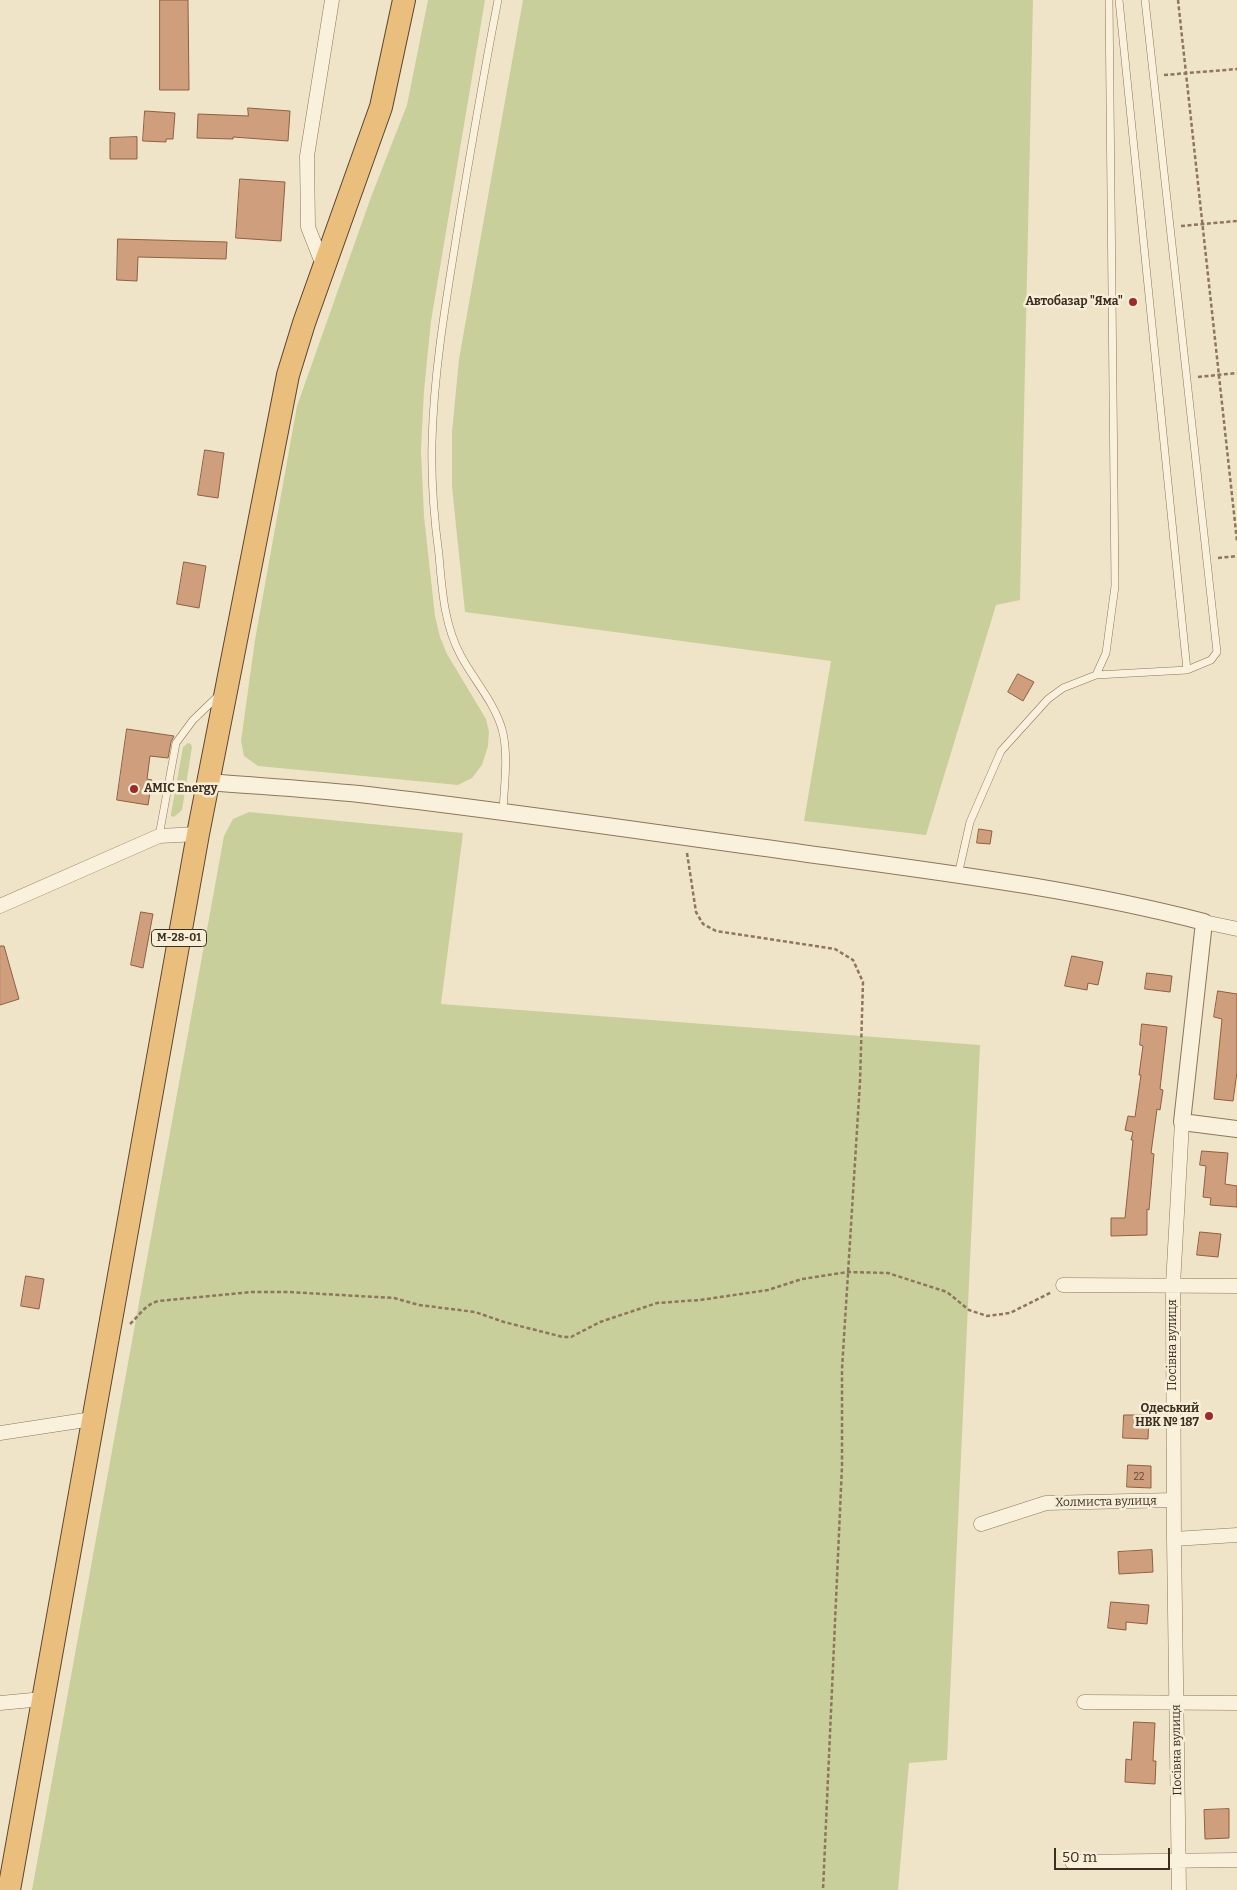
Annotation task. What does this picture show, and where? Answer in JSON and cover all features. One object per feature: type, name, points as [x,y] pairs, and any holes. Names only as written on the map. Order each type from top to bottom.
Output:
[{"type":"highway","name":"М-28-01","points":[[9,1890],[198,834],[288,375],[381,107],[404,0]]},
{"type":"street","points":[[324,268],[308,227],[307,156],[332,0]]},
{"type":"street","points":[[208,782],[357,794],[503,812],[958,875],[1138,906],[1237,929]]},
{"type":"street","points":[[0,906],[159,836],[198,834]]},
{"type":"street","name":"Посівна вулиця","points":[[1179,1890],[1174,1539],[1173,1286],[1182,1122],[1204,922]]},
{"type":"street","points":[[1182,1122],[1237,1129]]},
{"type":"street","points":[[1064,1284],[1237,1286]]},
{"type":"street","points":[[0,1433],[92,1419]]},
{"type":"street","name":"Холмиста вулиця","points":[[981,1524],[1046,1504],[1174,1500]]},
{"type":"street","points":[[1174,1539],[1237,1535]]},
{"type":"street","points":[[0,1704],[43,1699]]},
{"type":"street","points":[[1084,1702],[1237,1703]]},
{"type":"street","points":[[1072,1862],[1237,1860]]},
{"type":"lane","points":[[498,0],[484,69],[444,313],[436,379],[432,444],[438,545],[446,614],[452,638],[497,716],[502,730],[505,747],[503,812]]},
{"type":"lane","points":[[1096,675],[1106,653],[1115,586],[1109,0]]},
{"type":"lane","points":[[1119,0],[1187,670]]},
{"type":"lane","points":[[958,875],[970,822],[1001,752],[1048,699],[1063,688],[1096,675],[1187,670],[1211,660],[1217,652],[1145,0]]},
{"type":"lane","points":[[159,836],[176,743],[193,720],[226,688]]},
{"type":"path","points":[[1178,0],[1237,541]]},
{"type":"path","points":[[1152,76],[1237,69]]},
{"type":"path","points":[[1169,228],[1237,221]]},
{"type":"path","points":[[1186,378],[1237,373]]},
{"type":"path","points":[[1206,559],[1237,556]]},
{"type":"path","points":[[684,837],[696,912],[703,924],[716,932],[835,948],[853,960],[863,982],[860,1082],[842,1369],[842,1466],[823,1890]]},
{"type":"path","points":[[109,1329],[127,1326],[151,1303],[252,1292],[288,1292],[394,1298],[419,1305],[475,1312],[504,1322],[563,1337],[571,1337],[600,1322],[657,1303],[700,1300],[768,1290],[802,1280],[848,1272],[888,1273],[947,1292],[969,1310],[987,1316],[1010,1313],[1064,1284]]},
{"type":"green space","points":[[428,0],[485,0],[431,321],[424,391],[421,450],[424,516],[435,616],[440,637],[447,654],[486,719],[489,732],[488,746],[482,765],[472,778],[458,785],[258,766],[244,756],[241,741],[255,640],[297,406],[371,197],[407,105]]},
{"type":"green space","points":[[523,0],[1033,0],[1020,600],[996,605],[926,835],[804,821],[831,661],[465,612],[452,487],[452,432],[459,359]]},
{"type":"green space","points":[[188,743],[192,747],[182,810],[174,817],[171,814],[183,747]]},
{"type":"green space","points":[[249,812],[463,833],[441,1004],[980,1045],[947,1760],[909,1763],[898,1890],[32,1890],[224,836],[233,819]]},
{"type":"building","points":[[160,0],[188,0],[189,90],[160,90]]},
{"type":"building","points":[[248,108],[290,111],[288,141],[233,137],[233,139],[197,138],[198,114],[248,116]]},
{"type":"building","points":[[145,111],[175,113],[173,139],[166,139],[166,142],[143,141]]},
{"type":"building","points":[[137,137],[137,159],[110,159],[110,138]]},
{"type":"building","points":[[240,179],[285,182],[281,241],[236,238]]},
{"type":"building","points":[[118,239],[227,242],[226,259],[138,257],[137,281],[117,280]]},
{"type":"building","points":[[205,450],[224,453],[218,498],[198,495]]},
{"type":"building","points":[[184,562],[206,566],[199,608],[177,604]]},
{"type":"building","points":[[1018,674],[1034,682],[1023,701],[1008,692]]},
{"type":"building","points":[[127,729],[174,736],[168,758],[150,756],[147,779],[152,780],[148,805],[117,800]]},
{"type":"building","points":[[979,829],[992,831],[990,844],[977,843]]},
{"type":"building","points":[[141,912],[153,914],[143,968],[131,965]]},
{"type":"building","points":[[0,946],[4,946],[19,999],[0,1005]]},
{"type":"building","points":[[1072,956],[1103,962],[1098,985],[1088,983],[1087,990],[1065,986]]},
{"type":"building","points":[[1147,973],[1172,976],[1170,992],[1145,989]]},
{"type":"building","points":[[1218,991],[1237,994],[1237,1072],[1233,1101],[1214,1099],[1222,1019],[1214,1017]]},
{"type":"building","points":[[1142,1024],[1167,1027],[1160,1089],[1163,1090],[1160,1110],[1157,1109],[1151,1153],[1154,1154],[1149,1210],[1147,1209],[1147,1235],[1111,1236],[1111,1218],[1125,1218],[1133,1132],[1125,1130],[1128,1116],[1135,1117],[1141,1075],[1139,1075],[1143,1046],[1140,1045]]},
{"type":"building","points":[[1202,1151],[1228,1153],[1225,1184],[1237,1186],[1237,1207],[1210,1205],[1211,1198],[1203,1197],[1206,1166],[1200,1165]]},
{"type":"building","points":[[1200,1232],[1221,1234],[1218,1257],[1197,1255]]},
{"type":"building","points":[[26,1276],[44,1279],[39,1309],[21,1306]]},
{"type":"building","points":[[1124,1415],[1149,1415],[1148,1439],[1123,1438]]},
{"type":"building","points":[[1128,1465],[1151,1466],[1151,1488],[1127,1487]]},
{"type":"building","points":[[1152,1550],[1153,1572],[1119,1574],[1118,1552]]},
{"type":"building","points":[[1111,1602],[1149,1605],[1147,1624],[1126,1622],[1126,1630],[1108,1628]]},
{"type":"building","points":[[1134,1722],[1155,1723],[1153,1761],[1156,1761],[1155,1784],[1125,1782],[1126,1759],[1131,1760]]},
{"type":"building","points":[[1229,1809],[1229,1838],[1205,1839],[1204,1810]]},
{"type":"place","name":"Автобазар \"Яма\"","points":[[1133,302]]},
{"type":"place","name":"AMIC Energy","points":[[134,789]]},
{"type":"place","name":"Одеський НВК № 187","points":[[1209,1416]]}]
